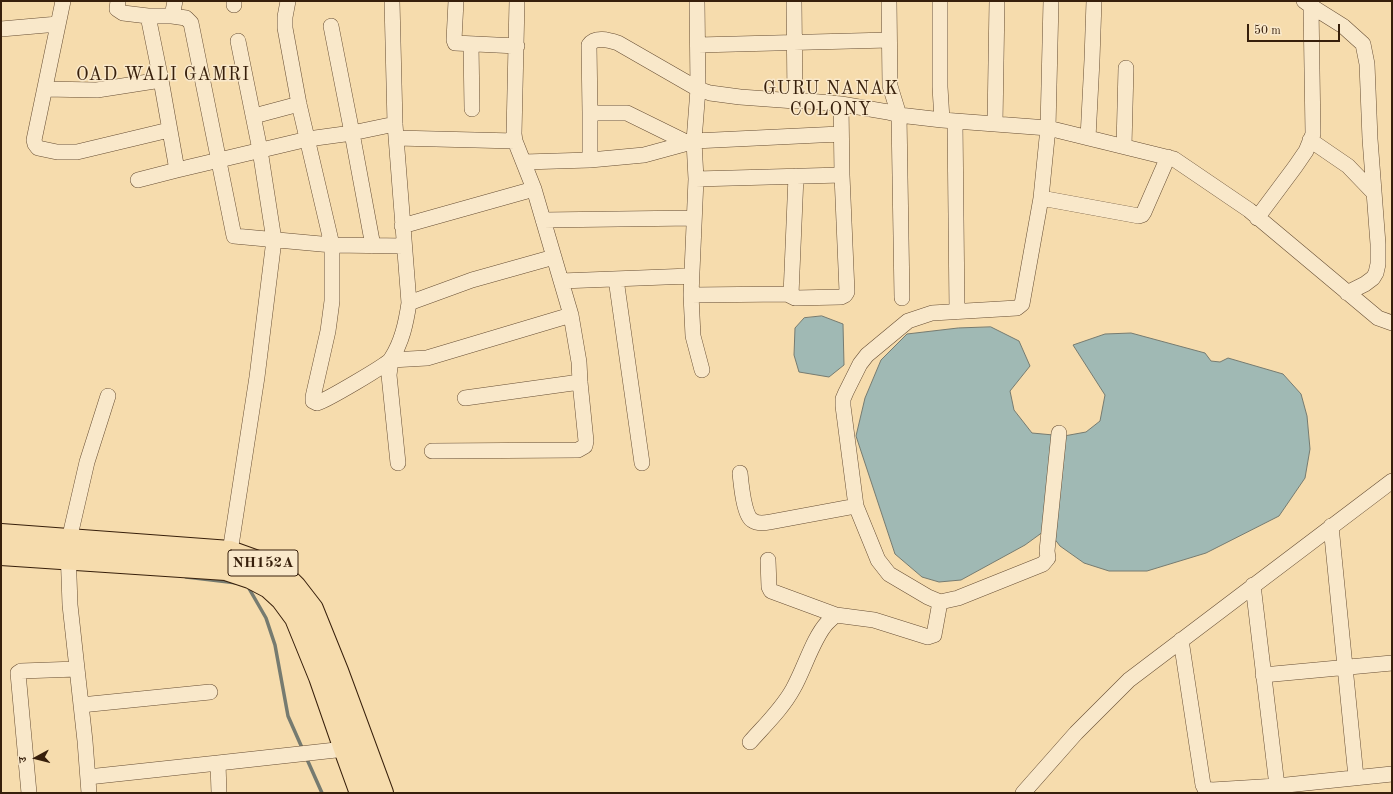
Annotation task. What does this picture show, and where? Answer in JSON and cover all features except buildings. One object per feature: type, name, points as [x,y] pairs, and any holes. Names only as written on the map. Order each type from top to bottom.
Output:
[{"type":"highway","name":"NH152A","points":[[1,535],[226,569],[250,577],[270,587],[282,599],[296,618],[320,677],[361,793]]},
{"type":"highway","name":"NH152A","points":[[1,554],[68,546],[230,552],[269,566],[280,572],[295,587],[312,609],[337,671],[382,793]]},
{"type":"street","points":[[62,1],[34,140],[38,148],[57,152],[77,152],[169,130]]},
{"type":"street","points":[[118,1],[117,7],[119,11],[148,16],[173,8],[192,23],[234,236],[332,245],[404,246]]},
{"type":"street","points":[[288,1],[284,25],[299,104],[332,245],[332,301],[328,331],[317,372],[312,399],[315,402],[320,402],[353,384],[391,360],[426,358],[571,315]]},
{"type":"street","points":[[392,1],[395,131],[409,304],[402,338],[391,360],[390,375],[398,463]]},
{"type":"street","points":[[456,1],[454,41],[456,43],[517,46]]},
{"type":"street","points":[[432,451],[578,450],[585,446],[586,441],[580,382],[580,362],[571,315],[534,189],[515,141],[517,1]]},
{"type":"street","points":[[697,1],[698,89],[691,142],[696,179],[691,296],[693,336],[702,370]]},
{"type":"street","points":[[794,1],[795,101]]},
{"type":"street","points":[[888,1],[890,86],[899,115],[902,298]]},
{"type":"street","points":[[940,1],[940,87],[949,120],[957,312]]},
{"type":"street","points":[[995,124],[997,1]]},
{"type":"street","points":[[1052,1],[1048,128],[1041,198],[1022,304],[1017,308],[932,313],[908,321],[867,355],[860,364],[843,399],[856,506],[878,560],[889,574],[928,597],[940,602],[958,598],[1043,564],[1048,558],[1047,551],[1059,433]]},
{"type":"street","points":[[1088,138],[1094,1]]},
{"type":"street","points":[[1258,218],[1306,151],[1312,134],[1307,4]]},
{"type":"street","points":[[1307,4],[1343,26],[1363,44],[1367,64],[1378,264],[1373,278],[1347,293]]},
{"type":"street","points":[[148,16],[177,170]]},
{"type":"street","points":[[1,29],[58,24]]},
{"type":"street","points":[[331,26],[373,246]]},
{"type":"street","points":[[590,160],[589,45],[593,41],[605,39],[618,43],[698,89],[710,93],[740,97],[841,104],[899,115],[1048,128],[1174,159],[1249,210],[1378,318],[1392,323]]},
{"type":"street","points":[[698,45],[889,40]]},
{"type":"street","points":[[230,552],[257,377],[274,240],[254,116],[238,41]]},
{"type":"street","points":[[471,44],[472,109]]},
{"type":"street","points":[[1124,146],[1126,68]]},
{"type":"street","points":[[45,89],[97,90],[161,80]]},
{"type":"street","points":[[254,116],[299,104]]},
{"type":"street","points":[[691,296],[787,294],[795,298],[841,297],[845,295],[847,292],[840,134],[841,104]]},
{"type":"street","points":[[590,113],[627,113],[691,142]]},
{"type":"street","points":[[138,180],[260,150],[352,133],[395,131],[515,141]]},
{"type":"street","points":[[524,162],[590,160],[644,156],[691,142],[840,134]]},
{"type":"street","points":[[1310,140],[1348,166],[1373,192]]},
{"type":"street","points":[[1041,198],[1139,216],[1144,212],[1168,158]]},
{"type":"street","points":[[696,179],[842,175]]},
{"type":"street","points":[[791,295],[796,176]]},
{"type":"street","points":[[402,226],[534,189]]},
{"type":"street","points":[[543,220],[694,218]]},
{"type":"street","points":[[409,304],[472,280],[554,257]]},
{"type":"street","points":[[561,281],[691,276]]},
{"type":"street","points":[[616,279],[642,463]]},
{"type":"street","points":[[464,398],[580,382]]},
{"type":"street","points":[[89,793],[70,605],[68,546],[87,462],[108,396]]},
{"type":"street","points":[[740,473],[747,514],[751,520],[757,522],[770,522],[856,506]]},
{"type":"street","points":[[1023,793],[1076,733],[1129,680],[1392,481]]},
{"type":"street","points":[[1331,526],[1356,777]]},
{"type":"street","points":[[768,560],[770,590],[836,615],[874,620],[931,637],[934,635],[940,602]]},
{"type":"street","points":[[1253,585],[1277,786]]},
{"type":"street","points":[[750,742],[780,709],[793,690],[818,635],[827,623],[836,615]]},
{"type":"street","points":[[1181,640],[1204,788],[1212,790],[1277,786],[1392,774]]},
{"type":"street","points":[[1263,675],[1392,663]]},
{"type":"street","points":[[29,793],[18,673],[21,671],[77,670]]},
{"type":"street","points":[[81,705],[210,692]]},
{"type":"street","points":[[88,777],[345,750]]},
{"type":"street","points":[[218,763],[219,793]]},
{"type":"water","points":[[822,316],[843,324],[844,365],[829,377],[799,372],[794,355],[795,328],[804,318]]},
{"type":"water","points":[[991,327],[1019,341],[1030,366],[1010,391],[1014,410],[1032,433],[1064,436],[1086,432],[1100,421],[1105,395],[1073,345],[1105,334],[1131,333],[1205,353],[1211,361],[1220,362],[1228,358],[1283,374],[1301,394],[1307,416],[1310,449],[1305,478],[1279,516],[1206,553],[1147,571],[1109,571],[1084,563],[1060,546],[1047,529],[1025,545],[961,580],[939,582],[922,577],[895,554],[856,436],[865,398],[881,360],[907,334],[958,328]]},
{"type":"waterway","points":[[186,577],[237,583]]},
{"type":"waterway","points":[[247,585],[266,618],[275,645],[288,716],[303,750]]},
{"type":"waterway","points":[[306,757],[322,793]]},
{"type":"district","name":"OAD WALI GAMRI","points":[[163,75]]},
{"type":"district","name":"GURU NANAK COLONY","points":[[831,99]]}]
